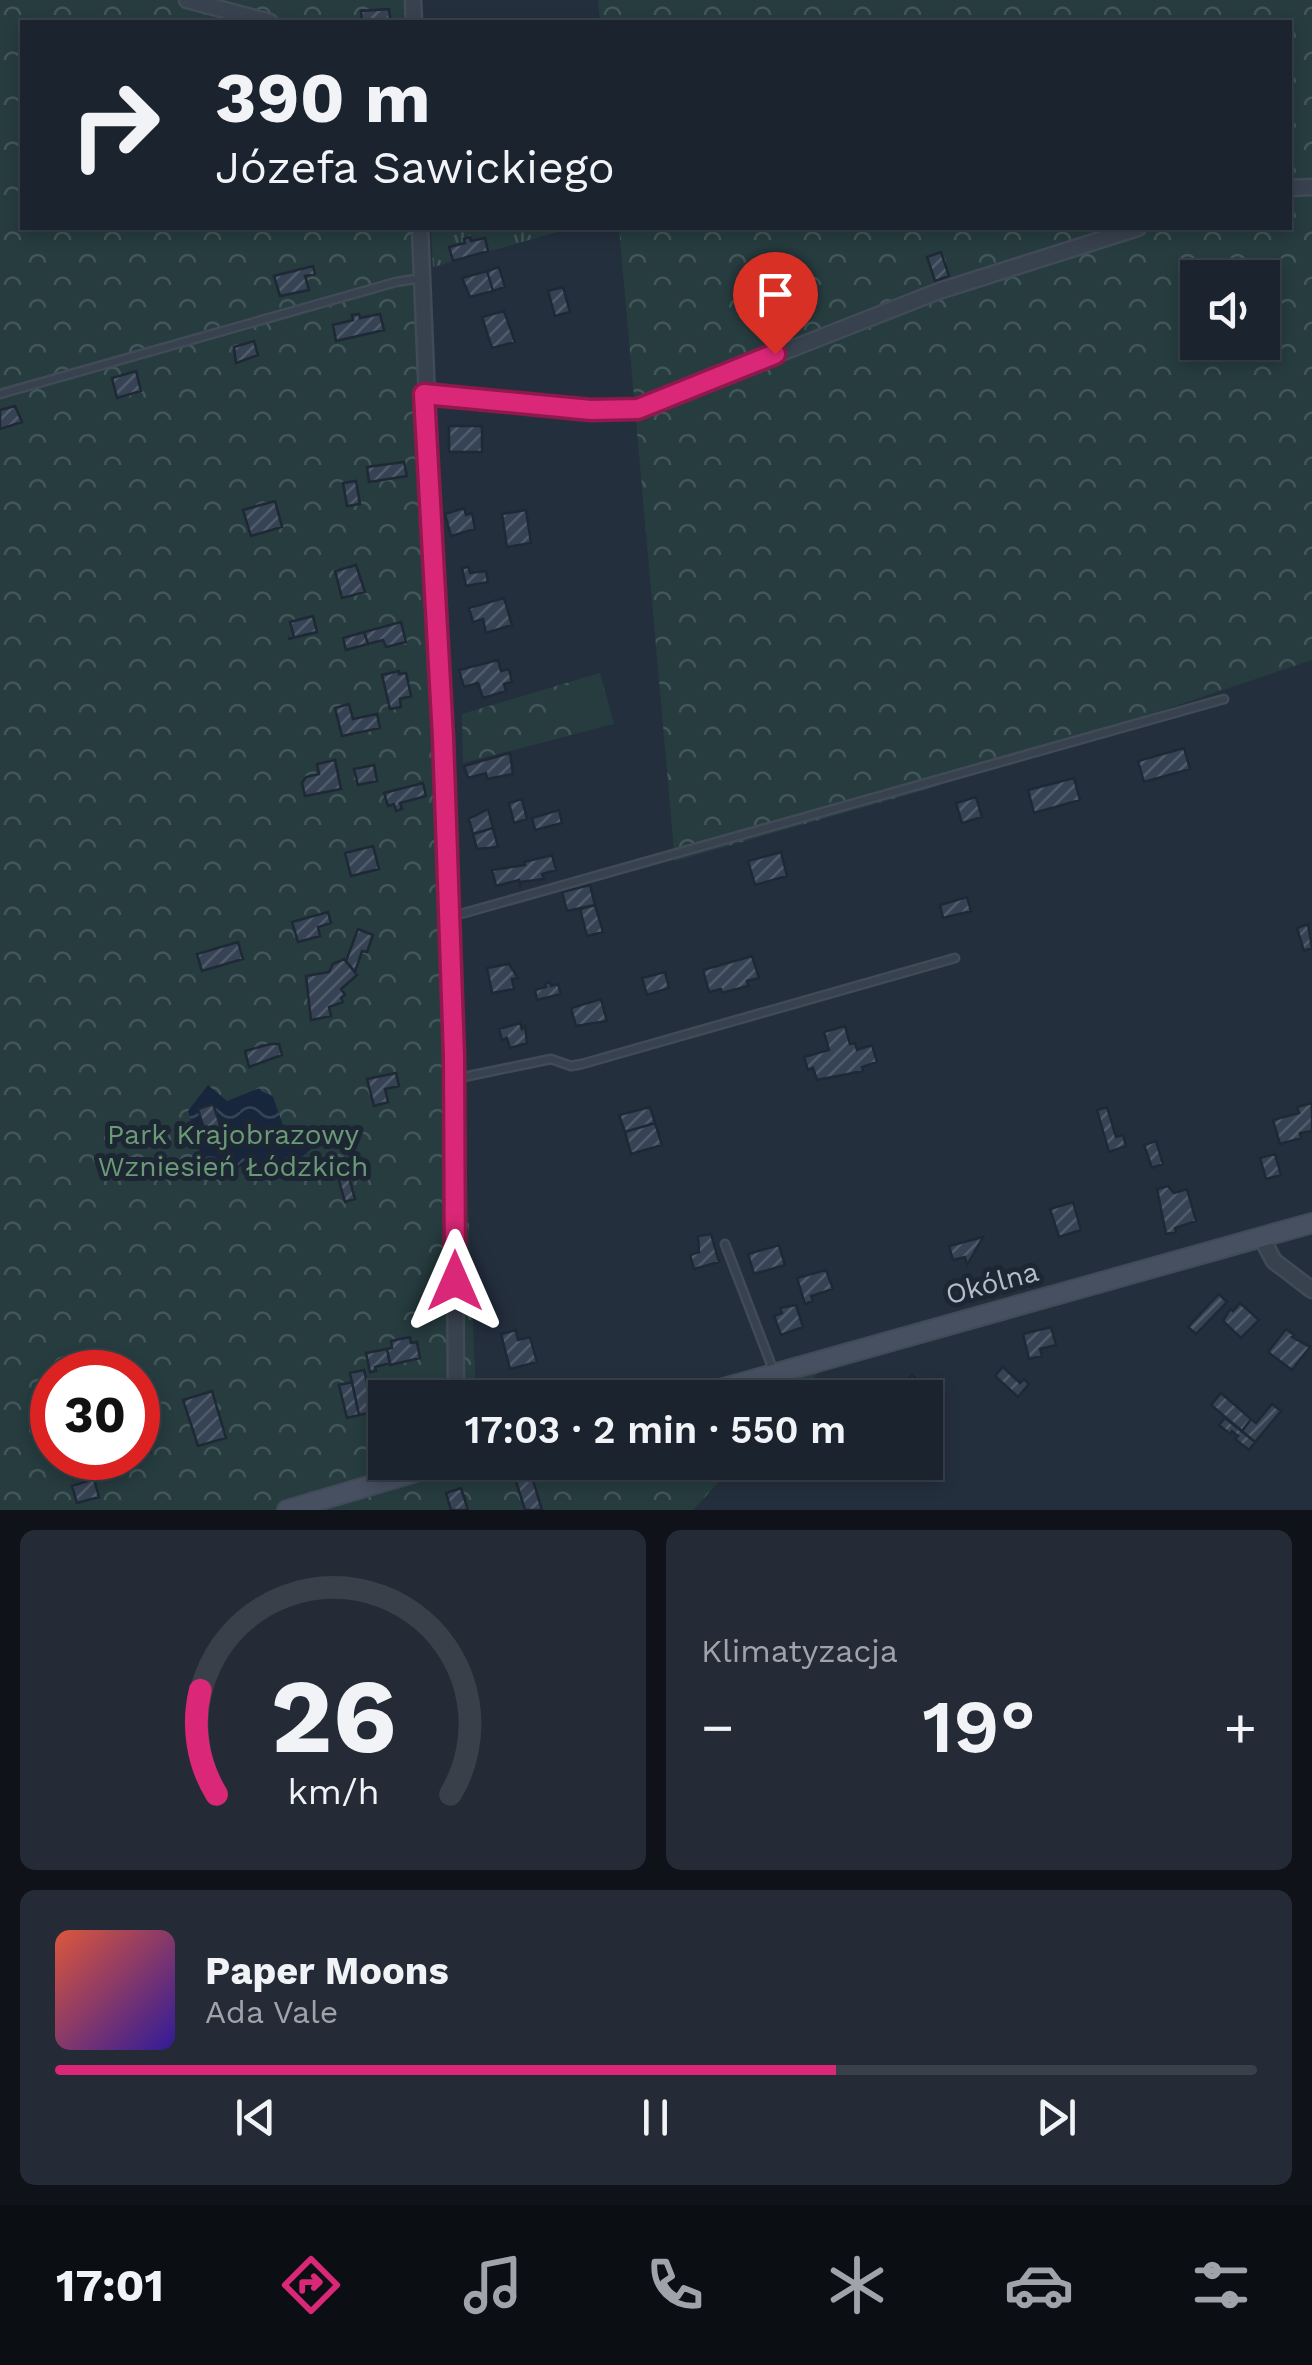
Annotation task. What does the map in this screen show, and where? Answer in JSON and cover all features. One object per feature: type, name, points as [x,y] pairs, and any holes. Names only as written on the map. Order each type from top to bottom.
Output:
[{"type":"street","points":[[187,0],[262,20]]},
{"type":"street","points":[[420,230],[454,1079],[456,1380]]},
{"type":"street","points":[[424,394],[591,410],[638,409],[939,292],[1132,230]]},
{"type":"street","name":"Okólna","points":[[750,1380],[1312,1223]]},
{"type":"street","points":[[1261,1237],[1274,1261],[1312,1290]]},
{"type":"street","points":[[287,1510],[389,1480]]},
{"type":"lane","points":[[0,394],[396,282],[422,278]]},
{"type":"lane","points":[[448,918],[1224,699]]},
{"type":"lane","points":[[454,1079],[551,1060],[571,1066],[582,1064],[954,958]]},
{"type":"lane","points":[[724,1244],[774,1373]]},
{"type":"green space","name":"Park Krajobrazowy Wzniesień Łódzkich","points":[[0,0],[417,0],[418,20],[20,20],[20,230],[427,230],[475,1380],[368,1380],[368,1480],[720,1480],[693,1510],[0,1510]]},
{"type":"green space","points":[[598,0],[1312,0],[1312,660],[925,790],[675,861],[619,230],[1292,230],[1292,20],[600,20]]},
{"type":"green space","points":[[431,230],[565,230],[433,267]]},
{"type":"green space","points":[[600,673],[614,724],[463,763],[462,714]]},
{"type":"green space","points":[[595,677],[609,724],[575,734],[562,687]]},
{"type":"green space","points":[[839,1350],[812,1380],[732,1380]]},
{"type":"water","points":[[208,1085],[227,1101],[260,1088],[273,1097],[283,1125],[319,1129],[325,1137],[296,1162],[257,1174],[244,1166],[207,1177],[188,1111]]},
{"type":"building","points":[[389,9],[390,19],[362,20],[361,11]]},
{"type":"building","points":[[470,237],[471,241],[485,238],[488,251],[453,261],[449,247],[465,243],[464,239]]},
{"type":"building","points":[[941,252],[949,276],[935,281],[927,257]]},
{"type":"building","points":[[313,266],[315,274],[305,276],[309,290],[280,296],[274,276]]},
{"type":"building","points":[[499,267],[505,287],[493,291],[487,271]]},
{"type":"building","points":[[487,271],[493,291],[470,297],[462,278]]},
{"type":"building","points":[[563,287],[570,312],[555,316],[548,291]]},
{"type":"building","points":[[788,300],[794,320],[787,322],[790,332],[777,337],[767,306]]},
{"type":"building","points":[[504,311],[515,342],[492,348],[482,317]]},
{"type":"building","points":[[359,314],[360,318],[380,314],[384,330],[336,341],[333,325],[353,320],[352,315]]},
{"type":"building","points":[[254,341],[258,355],[236,363],[234,347]]},
{"type":"building","points":[[136,371],[141,391],[117,398],[112,378]]},
{"type":"building","points":[[15,406],[22,422],[0,429],[0,410]]},
{"type":"building","points":[[449,426],[482,426],[482,452],[449,452]]},
{"type":"building","points":[[404,462],[407,476],[369,482],[367,467]]},
{"type":"building","points":[[356,481],[360,504],[347,506],[343,483]]},
{"type":"building","points":[[275,501],[282,527],[251,536],[243,510]]},
{"type":"building","points":[[464,508],[466,515],[472,513],[475,529],[451,536],[445,514]]},
{"type":"building","points":[[526,510],[531,543],[507,547],[502,514]]},
{"type":"building","points":[[356,565],[365,592],[342,598],[335,571]]},
{"type":"building","points":[[469,567],[470,573],[486,571],[488,582],[466,586],[462,568]]},
{"type":"building","points":[[504,598],[512,625],[486,633],[483,619],[473,622],[469,608]]},
{"type":"building","points":[[313,616],[317,632],[288,639],[294,637],[290,622]]},
{"type":"building","points":[[401,622],[406,642],[386,647],[383,640],[368,644],[364,632]]},
{"type":"building","points":[[364,632],[368,644],[346,650],[343,638]]},
{"type":"building","points":[[498,660],[501,671],[509,669],[512,682],[504,684],[506,691],[483,698],[478,683],[464,687],[459,670]]},
{"type":"building","points":[[406,673],[411,696],[400,699],[401,707],[390,709],[382,675]]},
{"type":"building","points":[[349,704],[353,719],[377,714],[380,728],[342,736],[335,708]]},
{"type":"building","points":[[1184,748],[1190,769],[1144,782],[1138,761]]},
{"type":"building","points":[[510,753],[513,774],[487,779],[486,773],[468,778],[464,766]]},
{"type":"building","points":[[335,760],[341,789],[305,796],[302,783],[306,777],[319,774],[317,764]]},
{"type":"building","points":[[374,765],[377,781],[358,785],[354,769]]},
{"type":"building","points":[[1074,778],[1080,800],[1034,813],[1028,790]]},
{"type":"building","points":[[423,783],[426,796],[400,803],[402,809],[396,811],[394,804],[388,806],[384,793]]},
{"type":"building","points":[[976,797],[982,817],[962,823],[956,803]]},
{"type":"building","points":[[522,799],[527,819],[514,823],[509,803]]},
{"type":"building","points":[[488,809],[493,828],[473,834],[469,819]]},
{"type":"building","points":[[559,810],[562,823],[535,830],[532,818]]},
{"type":"building","points":[[493,828],[498,847],[477,849],[473,834]]},
{"type":"building","points":[[373,846],[379,869],[351,876],[345,853]]},
{"type":"building","points":[[781,852],[787,876],[755,885],[748,861]]},
{"type":"building","points":[[552,855],[556,870],[542,874],[544,879],[496,886],[492,870],[525,865],[524,862]]},
{"type":"building","points":[[590,885],[595,905],[567,911],[562,892]]},
{"type":"building","points":[[967,897],[971,911],[943,918],[940,905]]},
{"type":"building","points":[[595,905],[603,932],[587,936],[580,909]]},
{"type":"building","points":[[328,912],[331,923],[318,927],[320,936],[298,942],[292,922]]},
{"type":"building","points":[[1308,924],[1312,948],[1304,951],[1297,928]]},
{"type":"building","points":[[358,929],[373,935],[355,972],[346,961]]},
{"type":"building","points":[[238,942],[243,959],[202,971],[197,954]]},
{"type":"building","points":[[752,956],[759,978],[747,981],[748,986],[709,992],[703,970]]},
{"type":"building","points":[[344,959],[357,975],[341,989],[345,995],[341,998],[343,1002],[329,1007],[331,1016],[311,1020],[306,976],[329,972],[333,964]]},
{"type":"building","points":[[509,964],[518,978],[512,979],[514,989],[492,993],[487,968]]},
{"type":"building","points":[[665,972],[669,988],[647,995],[642,978]]},
{"type":"building","points":[[550,982],[551,986],[558,984],[561,994],[537,1000],[535,990]]},
{"type":"building","points":[[601,999],[607,1021],[576,1026],[571,1008]]},
{"type":"building","points":[[520,1023],[522,1029],[525,1026],[527,1043],[510,1048],[499,1029]]},
{"type":"building","points":[[845,1026],[850,1044],[855,1043],[857,1050],[872,1045],[877,1062],[862,1067],[863,1071],[817,1080],[804,1057],[829,1050],[824,1032]]},
{"type":"building","points":[[279,1044],[282,1055],[249,1067],[245,1051]]},
{"type":"building","points":[[396,1073],[399,1086],[385,1089],[388,1102],[374,1106],[367,1079]]},
{"type":"building","points":[[1312,1103],[1312,1131],[1280,1144],[1273,1120],[1299,1113],[1297,1107]]},
{"type":"building","points":[[213,1104],[220,1125],[242,1130],[238,1138],[216,1132],[218,1139],[208,1141],[198,1109]]},
{"type":"building","points":[[650,1107],[655,1123],[625,1132],[619,1115]]},
{"type":"building","points":[[1107,1107],[1116,1137],[1123,1135],[1126,1146],[1109,1152],[1097,1110]]},
{"type":"building","points":[[655,1123],[662,1145],[631,1154],[625,1132]]},
{"type":"building","points":[[1156,1141],[1163,1164],[1152,1168],[1144,1145]]},
{"type":"building","points":[[1275,1154],[1281,1175],[1266,1179],[1260,1158]]},
{"type":"building","points":[[346,1167],[355,1199],[345,1202],[336,1170]]},
{"type":"building","points":[[1168,1186],[1174,1193],[1187,1189],[1196,1221],[1166,1234],[1157,1189]]},
{"type":"building","points":[[1073,1202],[1081,1230],[1059,1237],[1050,1209]]},
{"type":"building","points":[[711,1234],[719,1262],[694,1269],[690,1255],[699,1252],[698,1236]]},
{"type":"building","points":[[983,1237],[967,1265],[965,1257],[953,1260],[949,1246]]},
{"type":"building","points":[[779,1245],[785,1265],[754,1274],[748,1254]]},
{"type":"building","points":[[826,1270],[833,1289],[811,1296],[813,1301],[805,1304],[797,1278]]},
{"type":"building","points":[[1219,1294],[1227,1302],[1196,1334],[1188,1327]]},
{"type":"building","points":[[1240,1303],[1259,1320],[1241,1338],[1223,1321],[1230,1309],[1233,1311]]},
{"type":"building","points":[[796,1305],[803,1327],[781,1335],[774,1316],[782,1313],[780,1308]]},
{"type":"building","points":[[1051,1327],[1056,1345],[1040,1349],[1042,1356],[1029,1359],[1023,1334]]},
{"type":"building","points":[[1286,1329],[1310,1347],[1292,1370],[1268,1352]]},
{"type":"building","points":[[516,1330],[518,1340],[530,1337],[537,1362],[510,1369],[501,1334]]},
{"type":"building","points":[[410,1337],[411,1343],[417,1342],[420,1358],[390,1365],[387,1349],[392,1348],[391,1341]]},
{"type":"building","points":[[387,1349],[390,1363],[370,1372],[366,1353]]},
{"type":"building","points":[[1003,1367],[1020,1383],[1024,1379],[1029,1384],[1018,1397],[995,1376]]},
{"type":"building","points":[[364,1370],[368,1413],[359,1415],[350,1373]]},
{"type":"building","points":[[352,1382],[359,1415],[347,1418],[339,1385]]},
{"type":"building","points":[[212,1391],[226,1438],[198,1446],[183,1400]]},
{"type":"building","points":[[1221,1393],[1251,1419],[1242,1431],[1211,1405]]},
{"type":"building","points":[[1272,1404],[1281,1411],[1255,1442],[1242,1431],[1251,1419],[1256,1423]]},
{"type":"building","points":[[1225,1418],[1255,1442],[1249,1450],[1235,1439],[1238,1436],[1232,1431],[1230,1434],[1219,1425]]},
{"type":"building","points":[[94,1480],[99,1497],[77,1503],[72,1486]]},
{"type":"building","points":[[516,1480],[533,1480],[542,1510],[525,1510]]},
{"type":"building","points":[[461,1488],[468,1510],[451,1510],[446,1493]]},
{"type":"route","points":[[455,1281],[454,1056],[443,737],[424,394],[591,410],[638,409],[775,354]]}]
